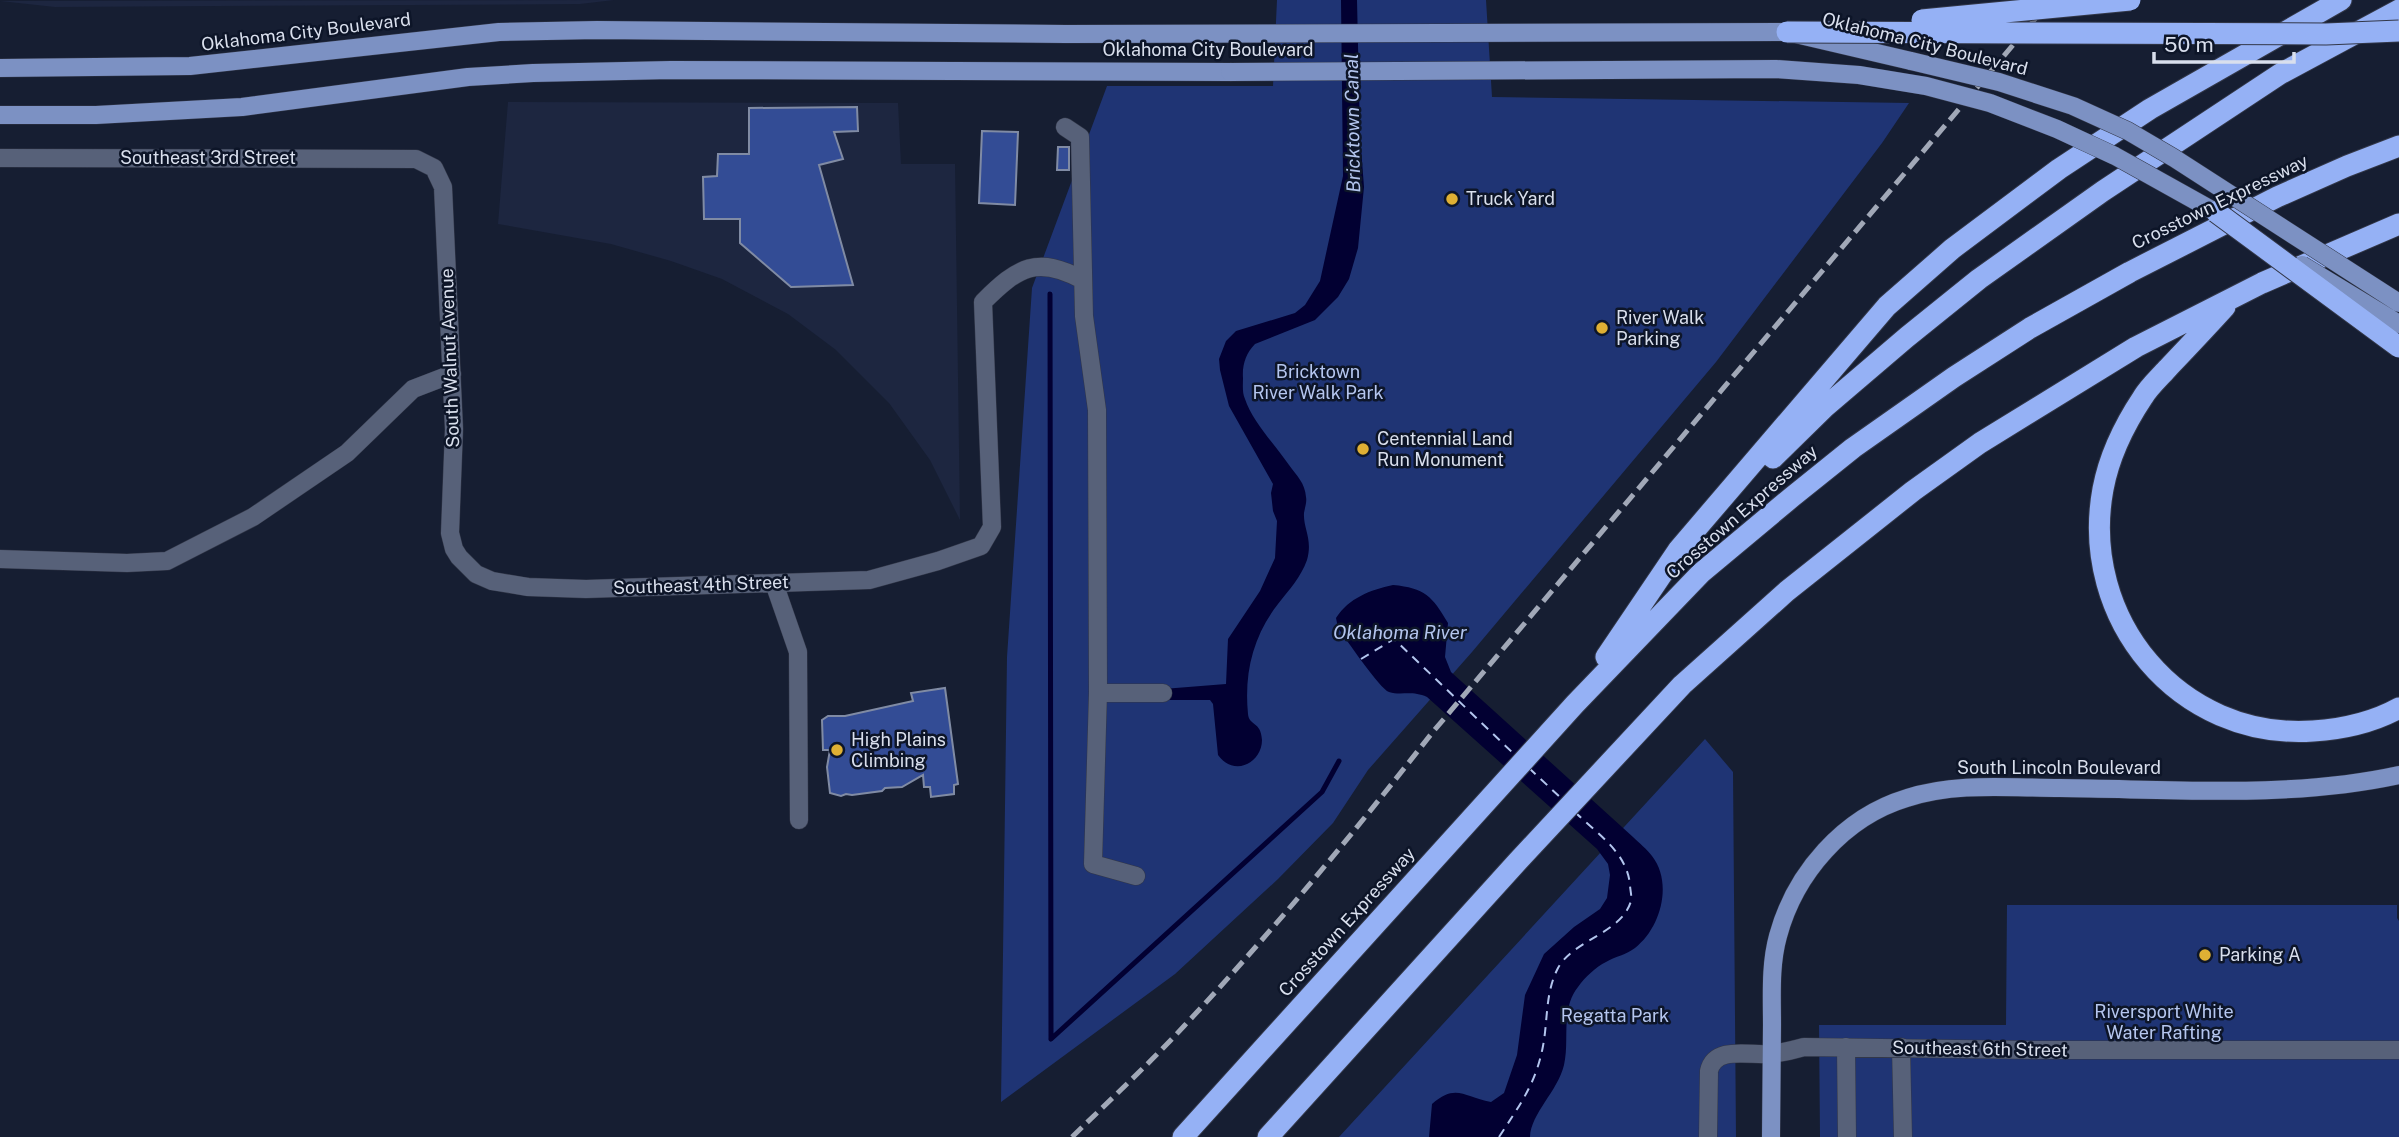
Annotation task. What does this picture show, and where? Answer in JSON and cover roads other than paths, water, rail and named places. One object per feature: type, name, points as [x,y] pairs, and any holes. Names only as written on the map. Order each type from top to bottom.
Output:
[{"type":"highway","points":[[1787,32],[2130,0]]},
{"type":"highway","points":[[1575,704],[1679,550],[1887,306],[1952,249],[2059,169],[2150,109],[2341,0]]},
{"type":"highway","points":[[1679,550],[1825,407],[1979,279],[2103,191],[2280,74],[2399,10]]},
{"type":"highway","points":[[1787,32],[2236,34],[2399,31]]},
{"type":"highway","name":"Crosstown Expressway","points":[[1183,1137],[1575,704],[1701,573],[1853,448],[2030,328],[2130,272],[2277,197],[2399,146]]},
{"type":"highway","points":[[2216,212],[2399,347]]},
{"type":"highway","points":[[1268,1137],[1623,747],[1682,685],[1776,600],[1913,491],[1980,443],[2136,347],[2233,298],[2399,224]]},
{"type":"highway","points":[[2233,298],[2144,395],[2113,452],[2099,512],[2099,545],[2106,581],[2117,613],[2134,646],[2163,678],[2214,713],[2242,724],[2276,731],[2329,730],[2358,725],[2399,708]]},
{"type":"main road","name":"Oklahoma City Boulevard","points":[[0,68],[190,66],[499,32],[712,29],[1229,34],[1787,32],[1999,82],[2073,106],[2128,131],[2174,158],[2399,303]]},
{"type":"main road","name":"Oklahoma City Boulevard","points":[[0,115],[96,115],[242,107],[468,77],[671,70],[1230,72],[1776,69],[1859,75],[1927,86],[1990,103],[2057,129],[2115,156],[2216,212],[2399,324]]},
{"type":"main road","name":"South Lincoln Boulevard","points":[[1771,1137],[1773,963],[1778,936],[1796,891],[1810,868],[1831,845],[1867,817],[1905,798],[1960,787],[2271,789],[2338,785],[2399,775]]},
{"type":"street","points":[[1065,127],[1080,137],[1084,316],[1097,410],[1098,693],[1093,864],[1136,876]]},
{"type":"street","name":"Southeast 3rd Street","points":[[0,158],[415,159]]},
{"type":"street","name":"South Walnut Avenue","points":[[415,159],[434,169],[443,187],[454,429],[450,533],[454,550],[467,567]]},
{"type":"street","name":"Southeast 4th Street","points":[[467,567],[492,581],[528,587],[586,589],[869,580],[981,546],[992,527],[983,302],[1006,279],[1035,266],[1064,270],[1083,280]]},
{"type":"street","points":[[0,559],[127,563],[167,561],[253,517],[346,453],[413,389],[452,374]]},
{"type":"street","points":[[774,583],[798,652],[799,820]]},
{"type":"street","points":[[1098,693],[1163,694]]},
{"type":"street","name":"Southeast 6th Street","points":[[1708,1137],[1709,1071],[1712,1061],[1723,1054],[1771,1054],[1804,1047],[2399,1050]]},
{"type":"street","points":[[1846,1047],[1847,1137]]},
{"type":"street","points":[[1901,1047],[1903,1137]]},
{"type":"water","name":"Bricktown Canal","points":[[1341,0],[1357,0],[1364,187],[1358,248],[1349,279],[1338,297],[1315,320],[1255,344],[1244,364],[1243,391],[1248,407],[1304,488],[1304,518],[1309,553],[1301,572],[1269,616],[1256,642],[1249,670],[1247,699],[1249,718],[1260,730],[1261,748],[1253,760],[1239,766],[1225,762],[1218,755],[1213,704],[1210,700],[1163,700],[1163,689],[1226,684],[1228,639],[1260,591],[1275,558],[1277,521],[1271,493],[1273,484],[1229,406],[1219,359],[1226,341],[1236,331],[1295,313],[1305,305],[1320,281],[1343,176]]},
{"type":"water","name":"Oklahoma River","points":[[1393,585],[1413,588],[1432,600],[1448,623],[1445,657],[1451,672],[1645,848],[1652,856],[1662,879],[1661,905],[1652,929],[1632,950],[1595,969],[1572,996],[1567,1015],[1564,1065],[1535,1119],[1530,1137],[1429,1137],[1432,1104],[1454,1093],[1491,1102],[1504,1093],[1517,1055],[1525,995],[1544,954],[1574,927],[1600,909],[1607,898],[1610,875],[1608,864],[1597,849],[1427,697],[1389,692],[1371,673],[1338,628],[1336,618],[1347,605],[1361,596]]},
{"type":"waterway","points":[[1050,294],[1051,1039]]},
{"type":"waterway","points":[[1051,1039],[1322,792],[1339,761]]},
{"type":"railway","points":[[1072,1137],[1171,1039],[1281,918],[1432,733],[2051,0]]},
{"type":"place","name":"Truck Yard","points":[[1452,199]]},
{"type":"place","name":"River Walk Parking","points":[[1602,328]]},
{"type":"place","name":"Centennial Land Run Monument","points":[[1363,449]]},
{"type":"place","name":"High Plains Climbing","points":[[837,750]]},
{"type":"place","name":"Parking A","points":[[2205,955]]},
{"type":"park label","name":"Bricktown River Walk Park","points":[[1318,382]]},
{"type":"park label","name":"Regatta Park","points":[[1615,1016]]},
{"type":"park label","name":"Riversport White Water Rafting","points":[[2164,1022]]}]
